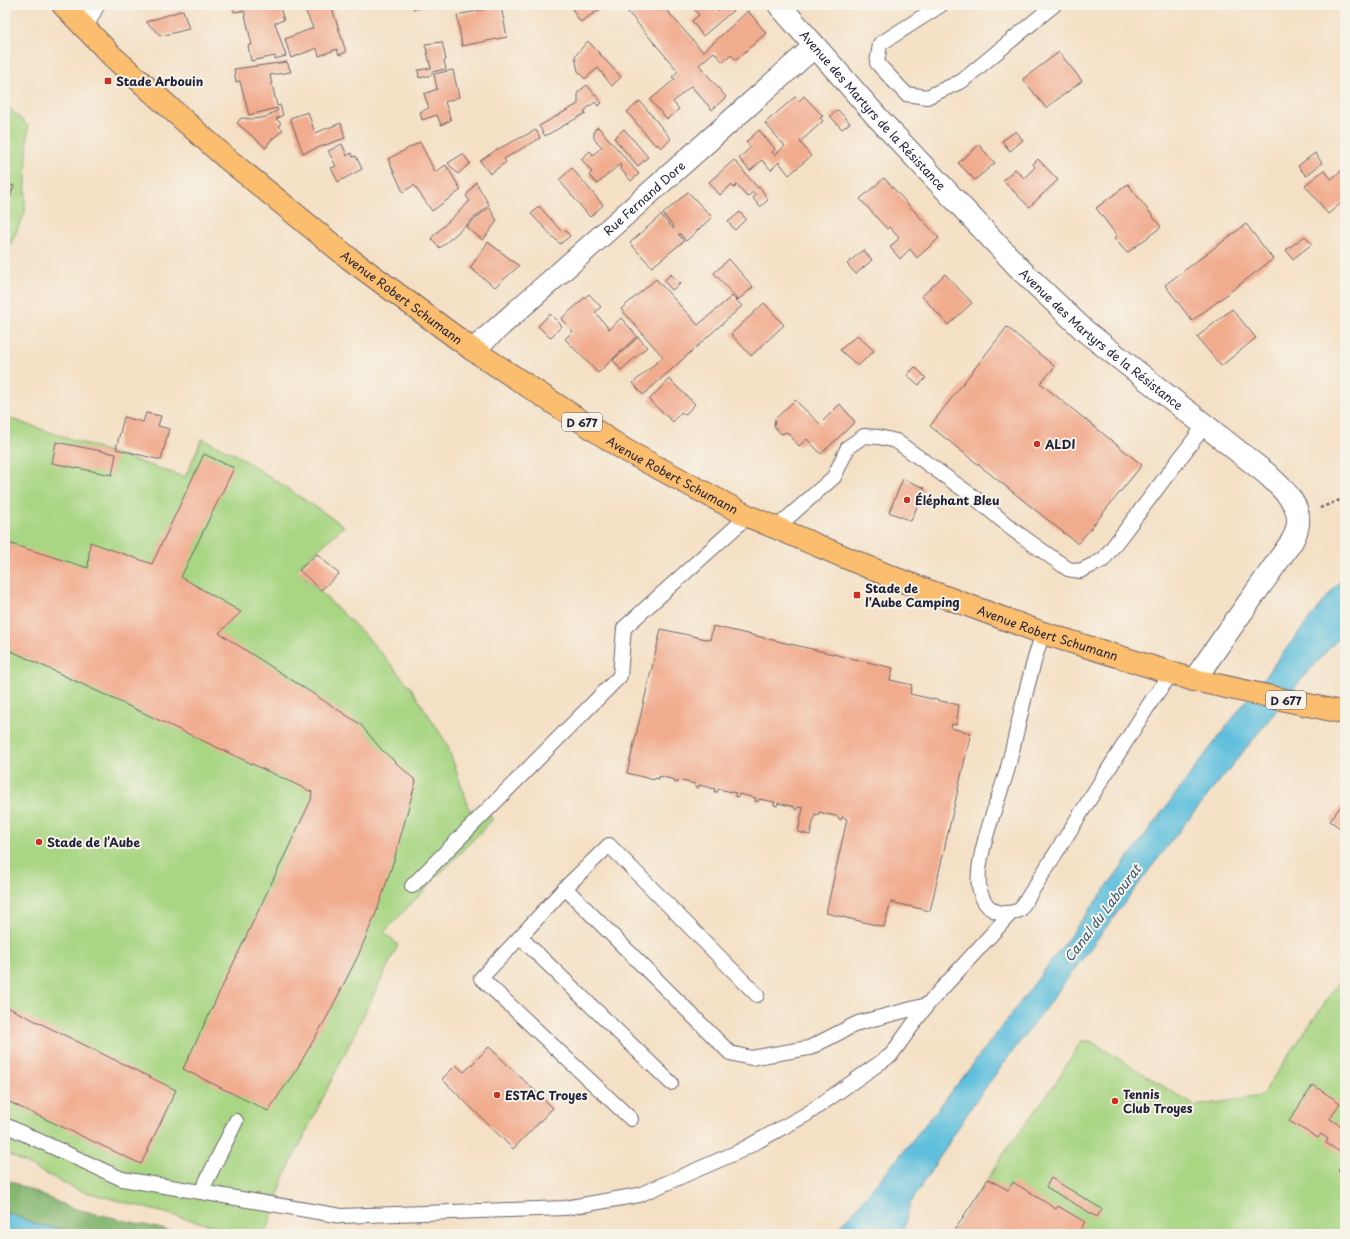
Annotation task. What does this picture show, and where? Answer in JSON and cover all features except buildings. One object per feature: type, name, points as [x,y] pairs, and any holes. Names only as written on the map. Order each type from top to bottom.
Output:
[{"type":"main road","name":"Avenue Robert Schumann","points":[[64,5],[113,57],[225,157],[350,259],[473,350],[625,450],[748,516],[894,578],[1043,633],[1194,680],[1341,712]]},
{"type":"street","points":[[83,25],[93,5]]},
{"type":"street","name":"Avenue des Martyrs de la Résistance","points":[[779,5],[878,118],[1023,272],[1085,331],[1267,474],[1285,492],[1298,513],[1298,531],[1292,541],[1194,680]]},
{"type":"street","name":"Rue Fernand Dore","points":[[473,350],[814,46]]},
{"type":"lane","points":[[941,5],[880,44],[877,63],[906,94],[927,97],[962,81],[1054,5]]},
{"type":"lane","points":[[776,528],[834,477],[848,447],[864,436],[879,437],[896,441],[974,497],[1012,529],[1068,569],[1080,571],[1103,560],[1205,425]]},
{"type":"lane","points":[[412,886],[620,676],[624,628],[748,516]]},
{"type":"lane","points":[[1010,914],[990,909],[984,903],[979,886],[980,862],[1007,770],[1034,658],[1043,633]]},
{"type":"lane","points":[[5,1125],[122,1179],[341,1216],[565,1208],[639,1196],[740,1151],[807,1114],[891,1055],[928,1005],[1010,914],[1020,910],[1152,700],[1172,673]]},
{"type":"lane","points":[[631,1119],[481,978],[565,888],[609,845],[757,995]]},
{"type":"lane","points":[[565,888],[730,1052],[751,1058],[809,1048],[858,1023],[928,1005]]},
{"type":"lane","points":[[520,937],[671,1082]]},
{"type":"lane","points":[[201,1192],[236,1121]]},
{"type":"green space","points":[[5,104],[28,126],[25,213],[5,256]]},
{"type":"green space","points":[[5,417],[185,477],[202,439],[235,454],[344,526],[297,569],[368,638],[411,688],[447,744],[470,811],[479,805],[493,819],[384,932],[398,945],[284,1177],[266,1234],[244,1234],[78,1190],[5,1153]]},
{"type":"green space","name":"Tennis Club Troyes","points":[[1345,973],[1345,1234],[952,1234],[1009,1146],[1053,1087],[1082,1040],[1087,1043],[1089,1040],[1195,1106],[1261,1096]]},
{"type":"green space","points":[[5,1179],[71,1208],[183,1234],[85,1234],[39,1225],[5,1212]]},
{"type":"water","name":"Canal du Labourat","points":[[1345,575],[1345,631],[1305,675],[1171,841],[974,1103],[910,1204],[902,1234],[834,1234],[967,1072],[1248,698]]},
{"type":"water","points":[[5,1212],[39,1225],[85,1234],[5,1234]]},
{"type":"place","name":"Stade Arbouin","points":[[108,81]]},
{"type":"place","name":"ALDI","points":[[1037,444]]},
{"type":"place","name":"Éléphant Bleu","points":[[907,500]]},
{"type":"place","name":"Stade de l'Aube Camping","points":[[857,595]]},
{"type":"place","name":"Stade de l’Aube","points":[[39,842]]},
{"type":"place","name":"ESTAC Troyes","points":[[497,1095]]},
{"type":"place","name":"Tennis Club Troyes","points":[[1115,1101]]}]
